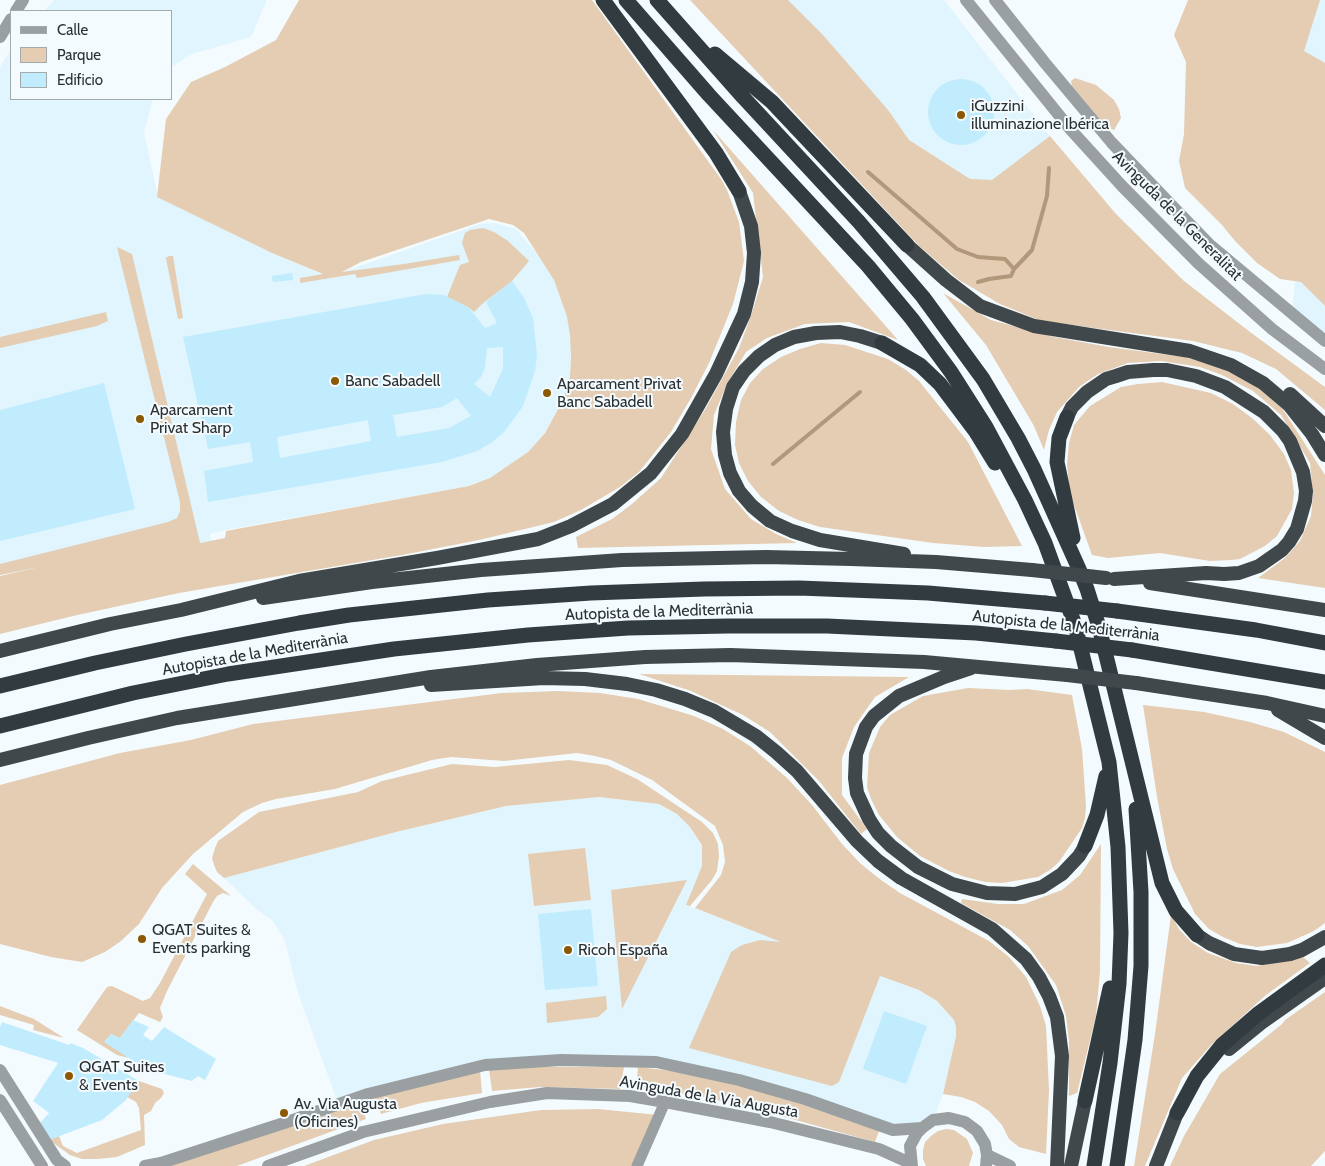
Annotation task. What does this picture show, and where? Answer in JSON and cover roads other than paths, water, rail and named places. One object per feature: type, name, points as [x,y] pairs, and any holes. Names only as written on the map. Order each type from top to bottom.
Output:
[{"type":"highway","points":[[0,651],[299,581],[538,539],[585,520],[613,504],[655,469],[687,426],[716,374],[744,314],[752,282],[754,253],[751,226],[739,191],[716,153],[603,0]]},
{"type":"highway","points":[[626,0],[702,88],[868,266],[922,332],[951,372],[986,427],[1025,500],[1044,543],[1075,625],[1109,762],[1118,847],[1121,933],[1115,1026],[1095,1163]]},
{"type":"highway","points":[[658,0],[749,104],[904,274],[942,322],[982,379],[1018,438],[1079,569],[1099,627],[1162,884],[1176,911],[1197,935],[1209,943],[1228,952],[1249,957],[1262,958],[1296,952],[1325,937]]},
{"type":"highway","points":[[675,21],[772,102],[907,245],[946,280],[980,306],[1034,326],[1224,358],[1254,369],[1271,379],[1325,426]]},
{"type":"highway","points":[[936,562],[893,552],[820,540],[792,531],[770,521],[752,506],[739,491],[730,473],[722,432],[726,409],[733,387],[758,356],[775,345],[788,340],[816,333],[840,332],[882,343],[920,365],[940,384],[976,432],[1044,543]]},
{"type":"highway","points":[[1190,351],[1231,365],[1263,383],[1302,419],[1325,456]]},
{"type":"highway","points":[[1079,569],[1057,462],[1059,438],[1067,417],[1072,407],[1087,392],[1106,379],[1128,372],[1167,370],[1196,376],[1226,387],[1264,412],[1290,441],[1303,472],[1306,492],[1305,501],[1297,529],[1290,542],[1259,566],[1239,573],[1110,578]]},
{"type":"highway","points":[[181,610],[391,580],[547,564],[757,557],[936,562],[1032,570],[1185,588],[1325,610]]},
{"type":"highway","name":"Autopista de la Mediterrània","points":[[0,686],[95,663],[186,644],[350,615],[507,599],[601,592],[704,588],[799,588],[928,593],[1045,603],[1247,629],[1325,643]]},
{"type":"highway","name":"Autopista de la Mediterrània","points":[[0,726],[133,693],[310,660],[528,635],[638,628],[817,626],[976,633],[1132,650],[1325,682]]},
{"type":"highway","points":[[0,760],[177,718],[368,687],[474,671],[645,657],[838,658],[977,666],[1136,683],[1267,703],[1325,716]]},
{"type":"highway","points":[[977,666],[944,677],[899,696],[874,716],[860,740],[855,766],[857,793],[878,833],[918,867],[952,884],[987,893],[1015,894],[1042,887],[1071,865],[1085,846],[1097,815],[1109,762]]},
{"type":"highway","points":[[368,687],[466,684],[544,678],[585,679],[628,684],[656,690],[692,702],[722,715],[756,736],[796,771],[857,841],[878,861],[901,878],[992,929],[1011,944],[1035,971],[1050,996],[1057,1017],[1060,1038],[1062,1056],[1058,1160]]},
{"type":"highway","points":[[1267,703],[1325,738]]},
{"type":"highway","points":[[1117,1165],[1135,1040],[1141,966],[1141,892],[1132,766]]},
{"type":"highway","points":[[1071,1161],[1101,1034],[1121,933]]},
{"type":"highway","points":[[1156,1166],[1176,1113],[1197,1076],[1222,1045],[1259,1013],[1325,965]]},
{"type":"highway","points":[[1176,1113],[1202,1077],[1230,1047],[1325,978]]},
{"type":"street","name":"Avinguda de la Generalitat","points":[[966,0],[1072,130],[1122,186],[1213,276],[1272,329],[1325,369]]},
{"type":"street","name":"Avinguda de la Generalitat","points":[[995,0],[1112,144],[1181,216],[1209,244],[1325,341]]},
{"type":"street","points":[[0,37],[10,21]]},
{"type":"street","name":"Avinguda de la Via Augusta","points":[[145,1166],[161,1163],[368,1094],[485,1065],[562,1060],[656,1062],[739,1080],[805,1099],[893,1130],[922,1128],[933,1120],[949,1118],[965,1122],[977,1131],[985,1144],[986,1161]]},
{"type":"street","points":[[0,1070],[57,1160],[65,1166]]},
{"type":"street","name":"Avinguda de la Via Augusta","points":[[268,1166],[363,1132],[490,1102],[547,1093],[630,1096],[770,1122],[870,1147],[911,1164]]},
{"type":"street","points":[[0,1100],[42,1166]]},
{"type":"street","points":[[637,1166],[665,1102]]},
{"type":"street","points":[[911,1164],[910,1146],[922,1128]]},
{"type":"street","points":[[986,1161],[1010,1166]]},
{"type":"waterway","points":[[978,282],[1011,276],[1014,269],[1032,250],[1047,196],[1049,168]]},
{"type":"waterway","points":[[868,172],[957,249],[978,257],[1005,259],[1014,269]]},
{"type":"waterway","points":[[773,464],[860,392]]},
{"type":"place","name":"iGuzzini illuminazione Ibérica","points":[[961,115]]},
{"type":"place","name":"Banc Sabadell","points":[[335,381]]},
{"type":"place","name":"Aparcament Privat Banc Sabadell","points":[[547,393]]},
{"type":"place","name":"Aparcament Privat Sharp","points":[[140,419]]},
{"type":"place","name":"QGAT Suites & Events parking","points":[[142,939]]},
{"type":"place","name":"Ricoh España","points":[[568,950]]},
{"type":"place","name":"QGAT Suites & Events","points":[[69,1076]]},
{"type":"place","name":"Av. Via Augusta (Oficines)","points":[[284,1113]]}]
